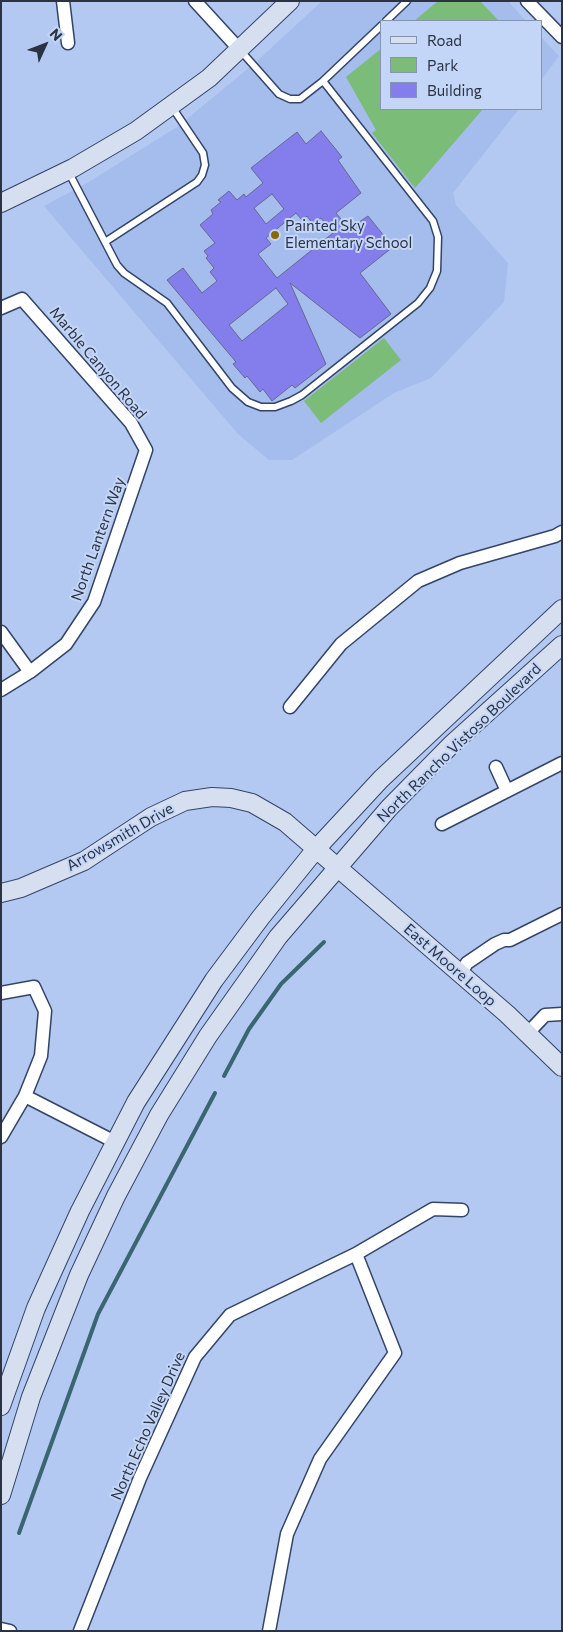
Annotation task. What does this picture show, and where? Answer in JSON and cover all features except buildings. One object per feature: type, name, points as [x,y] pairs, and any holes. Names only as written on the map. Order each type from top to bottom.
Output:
[{"type":"main road","points":[[1,203],[68,171],[136,131],[209,78],[290,1]]},
{"type":"main road","name":"North Rancho Vistoso Boulevard","points":[[1,1406],[36,1308],[80,1211],[141,1094],[214,980],[261,917],[316,849],[380,779],[562,609]]},
{"type":"main road","name":"North Rancho Vistoso Boulevard","points":[[1,1495],[31,1397],[60,1321],[116,1196],[159,1115],[199,1050],[262,958],[336,867],[430,766],[562,645]]},
{"type":"main road","name":"Arrowsmith Drive","points":[[1,893],[21,888],[84,861],[151,817],[170,807],[199,798],[231,798],[252,803],[285,822],[336,867]]},
{"type":"main road","name":"East Moore Loop","points":[[336,867],[528,1033],[562,1067]]},
{"type":"street","points":[[63,1],[68,43]]},
{"type":"street","points":[[195,1],[239,49]]},
{"type":"street","points":[[527,1],[562,37]]},
{"type":"street","name":"Marble Canyon Road","points":[[1,308],[22,299],[131,423],[146,450]]},
{"type":"street","name":"North Lantern Way","points":[[1,690],[30,672],[66,644],[94,602],[146,450]]},
{"type":"street","points":[[290,707],[341,644],[418,581],[460,563],[559,537]]},
{"type":"street","points":[[1,632],[30,672]]},
{"type":"street","points":[[442,824],[562,763]]},
{"type":"street","points":[[496,767],[507,791]]},
{"type":"street","points":[[460,974],[467,963],[490,947],[504,940],[510,940],[562,914]]},
{"type":"street","points":[[1,993],[34,987],[45,1011],[41,1056],[24,1096],[1,1137]]},
{"type":"street","points":[[528,1033],[545,1015],[562,1014]]},
{"type":"street","points":[[24,1096],[115,1142]]},
{"type":"street","name":"North Echo Valley Drive","points":[[80,1631],[140,1478],[195,1357],[230,1315],[356,1254],[433,1209],[462,1210]]},
{"type":"street","points":[[269,1631],[287,1534],[320,1459],[395,1353],[356,1254]]},
{"type":"street","points":[[1,1629],[10,1631]]},
{"type":"lane","points":[[387,20],[407,1]]},
{"type":"lane","points":[[239,49],[279,94],[290,99],[300,99],[380,27]]},
{"type":"lane","points":[[68,171],[117,265],[124,273],[167,303],[232,388],[248,402],[261,407],[275,407],[302,395],[418,303],[430,288],[437,272],[439,255],[438,237],[432,221],[322,81]]},
{"type":"lane","points":[[105,242],[197,182],[202,175],[205,165],[203,153],[171,105]]},
{"type":"shaded area","name":"Painted Sky Elementary School","points":[[322,1],[508,1],[525,20],[380,20],[380,110],[518,110],[453,193],[456,205],[508,263],[504,302],[431,378],[394,393],[292,460],[269,460],[238,434],[44,206],[87,183],[177,127],[256,62]]},
{"type":"shaded area","points":[[543,39],[559,56],[543,78]]},
{"type":"green space","points":[[438,1],[480,1],[498,20],[415,20]]},
{"type":"green space","points":[[380,50],[380,110],[482,110],[415,188],[372,133],[376,130],[346,77]]},
{"type":"green space","points":[[384,338],[401,360],[321,423],[304,401]]},
{"type":"waterway","points":[[224,1076],[249,1029],[281,984],[324,942]]},
{"type":"waterway","points":[[19,1533],[98,1314],[215,1093]]},
{"type":"place","name":"Painted Sky Elementary School","points":[[275,235]]}]
